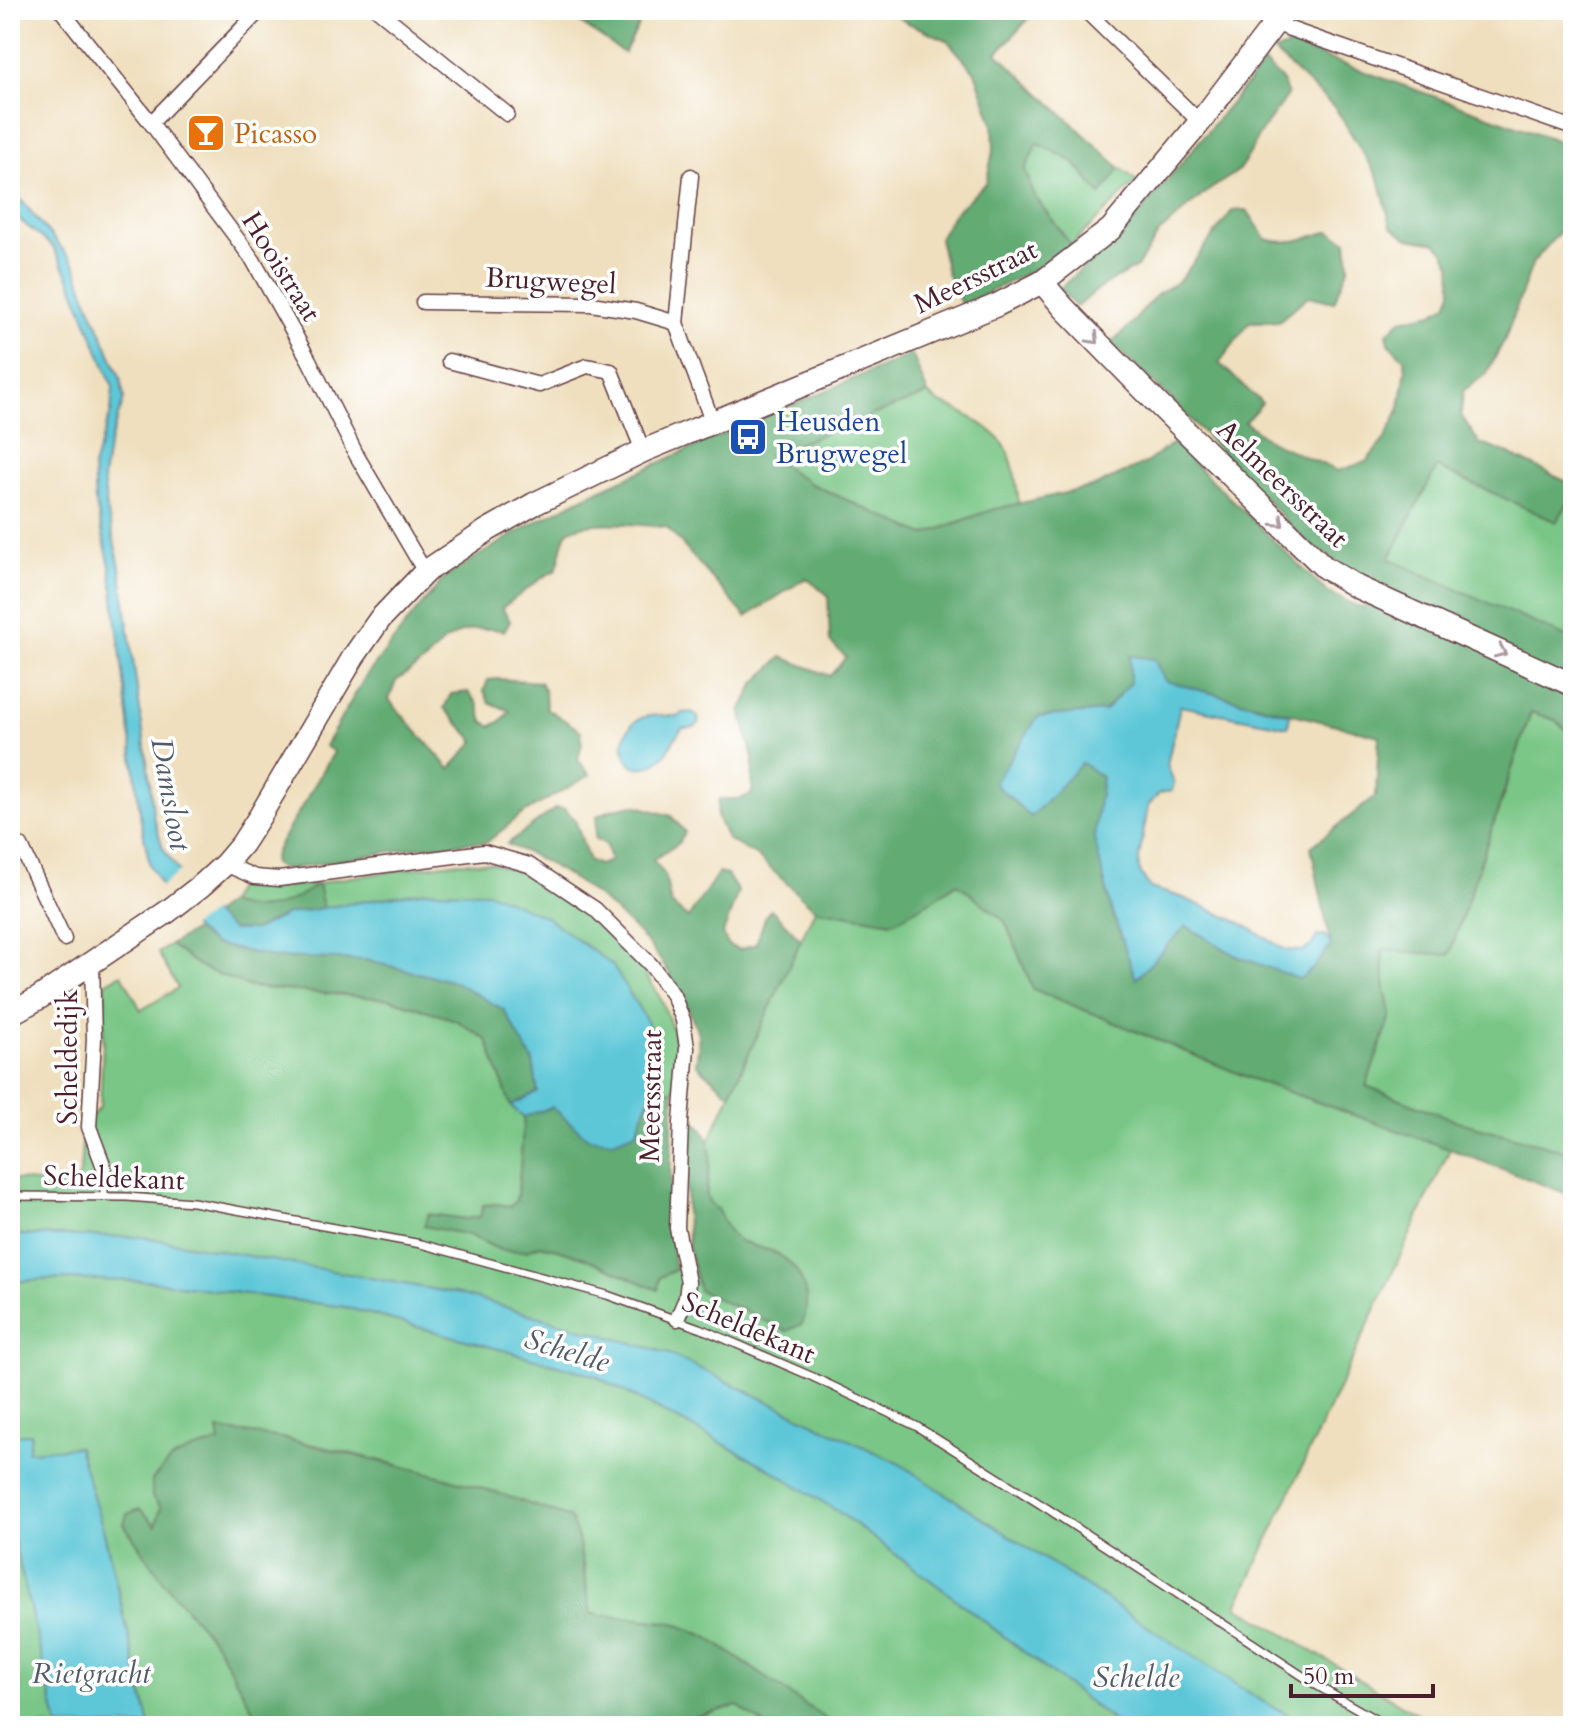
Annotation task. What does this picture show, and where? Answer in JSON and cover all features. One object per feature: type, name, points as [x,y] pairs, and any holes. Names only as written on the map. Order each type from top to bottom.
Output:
[{"type":"main road","name":"Meersstraat","points":[[10,1014],[167,912],[225,864],[260,816],[354,656],[380,619],[425,572],[522,511],[643,451],[997,305],[1042,282],[1111,229],[1200,122],[1280,16]]},
{"type":"main road","name":"Aelmeersstraat","points":[[1042,282],[1158,404],[1324,567],[1357,587],[1573,685]]},
{"type":"street","name":"Hooistraat","points":[[61,10],[151,123],[253,260],[309,360],[357,456],[425,572]]},
{"type":"street","points":[[151,123],[260,10]]},
{"type":"street","points":[[378,10],[507,114]]},
{"type":"street","points":[[1085,10],[1200,122]]},
{"type":"street","points":[[1280,16],[1287,28],[1573,128]]},
{"type":"street","points":[[691,176],[676,323],[712,421]]},
{"type":"street","name":"Brugwegel","points":[[423,302],[591,304],[636,311],[676,323]]},
{"type":"street","points":[[449,361],[539,385],[587,366],[611,371],[643,451]]},
{"type":"street","points":[[10,838],[21,846],[64,939]]},
{"type":"street","name":"Meersstraat","points":[[225,864],[255,877],[279,879],[484,852],[529,865],[582,900],[651,965],[673,995],[683,1020],[687,1048],[677,1228],[688,1282],[686,1298],[677,1319]]},
{"type":"street","name":"Scheldedijk","points":[[92,963],[94,1039],[89,1127],[104,1167]]},
{"type":"lane","name":"Scheldedijk","points":[[104,1167],[104,1197]]},
{"type":"lane","name":"Scheldekant","points":[[10,1196],[127,1197],[193,1202],[421,1244],[607,1295],[677,1319],[813,1377],[916,1426],[1321,1688],[1387,1726]]},
{"type":"green space","points":[[561,10],[625,10],[642,19],[624,53]]},
{"type":"green space","points":[[887,10],[1037,10],[997,53],[1120,168],[1101,195],[1074,162],[1037,143],[1025,169],[1033,194],[1071,245],[1033,270],[962,306],[947,273],[939,238],[954,213],[986,183],[994,147],[993,123],[975,72],[947,40]]},
{"type":"green space","points":[[1290,45],[1573,146],[1573,223],[1565,226],[1533,262],[1505,339],[1486,374],[1463,391],[1461,415],[1479,443],[1573,485],[1573,496],[1556,522],[1437,467],[1389,559],[1573,640],[1573,737],[1555,720],[1531,712],[1449,955],[1382,950],[1385,990],[1391,1016],[1366,1086],[1463,1123],[1573,1153],[1573,1196],[1252,1079],[1033,989],[1005,921],[957,883],[893,922],[815,909],[757,856],[727,839],[717,816],[719,799],[740,799],[752,794],[753,758],[741,711],[755,683],[782,657],[830,676],[846,657],[830,642],[828,595],[806,578],[746,617],[667,527],[599,524],[574,528],[567,533],[556,570],[502,608],[510,621],[504,631],[476,629],[461,632],[443,642],[425,661],[396,681],[389,700],[450,769],[475,741],[444,708],[451,694],[468,692],[478,704],[483,721],[491,726],[500,722],[510,711],[489,702],[484,691],[488,680],[540,682],[545,692],[546,708],[581,731],[578,760],[590,775],[522,814],[486,843],[411,848],[288,869],[273,862],[279,845],[334,752],[325,746],[364,679],[444,579],[524,528],[586,496],[912,354],[928,394],[768,455],[809,483],[924,535],[991,510],[1096,486],[1146,463],[1173,443],[1327,592],[1363,609],[1374,586],[1305,541],[1172,400],[1111,343],[1155,296],[1180,280],[1232,211],[1247,210],[1266,239],[1274,241],[1298,240],[1330,231],[1347,241],[1349,267],[1334,302],[1308,296],[1279,321],[1250,322],[1219,363],[1262,403],[1245,422],[1271,442],[1338,471],[1366,462],[1385,439],[1400,408],[1406,369],[1404,359],[1389,344],[1387,333],[1401,320],[1433,313],[1447,304],[1452,291],[1451,264],[1436,243],[1407,238],[1391,226],[1379,179],[1336,109],[1274,52]],"holes":[[[1130,657],[1164,681],[1379,736],[1376,796],[1311,847],[1331,946],[1299,978],[1237,956],[1185,926],[1136,978],[1112,912],[1094,838],[1102,777],[1082,762],[1038,717],[1104,711],[1130,683]]]},
{"type":"green space","points":[[1264,63],[1281,79],[1288,95],[1258,136],[1238,171],[1205,193],[1159,233],[1137,267],[1104,285],[1076,307],[1059,289],[1126,230]]},
{"type":"green space","points":[[1037,143],[1074,162],[1101,195],[1120,168],[1137,181],[1071,245],[1033,194],[1025,169]]},
{"type":"green space","points":[[928,394],[977,421],[999,439],[1006,448],[1014,471],[1019,504],[991,510],[924,535],[809,483],[767,455]]},
{"type":"green space","points":[[1436,467],[1556,521],[1573,496],[1573,643],[1389,559]]},
{"type":"green space","points":[[1531,712],[1555,720],[1573,737],[1573,1153],[1463,1123],[1366,1086],[1391,1016],[1385,990],[1382,949],[1450,954]]},
{"type":"green space","points":[[634,805],[671,816],[685,832],[679,843],[653,860],[665,875],[671,904],[688,918],[718,873],[727,875],[738,892],[723,934],[728,945],[739,950],[756,944],[771,909],[801,940],[730,1094],[696,1064],[699,1038],[689,1011],[676,983],[637,933],[589,890],[562,872],[507,844],[556,808],[565,809],[575,820],[589,861],[599,865],[610,861],[606,844],[595,839],[597,816]]},
{"type":"green space","points":[[459,862],[491,863],[547,884],[583,910],[643,970],[662,1001],[673,1031],[678,1053],[674,1091],[654,1087],[648,1023],[426,891],[323,908],[318,885],[286,903],[265,908],[228,903],[238,884],[279,887],[318,884]]},
{"type":"green space","points":[[957,883],[1005,921],[1033,989],[1252,1079],[1450,1149],[1237,1606],[1437,1726],[1310,1726],[1258,1699],[667,1353],[62,1235],[10,1235],[10,1179],[75,1185],[80,1175],[83,1125],[100,1107],[106,982],[122,974],[141,1010],[178,988],[158,953],[170,945],[202,968],[250,987],[391,999],[456,1020],[487,1040],[511,1106],[524,1117],[516,1201],[510,1207],[483,1205],[480,1217],[466,1219],[429,1214],[425,1226],[469,1235],[500,1250],[526,1251],[540,1245],[558,1249],[657,1289],[660,1277],[693,1267],[700,1290],[787,1331],[775,1252],[735,1241],[717,1209],[710,1204],[706,1193],[709,1141],[815,909],[893,922]]},
{"type":"green space","points":[[318,884],[323,908],[287,914],[255,930],[231,930],[213,914],[228,903],[265,908],[286,903]]},
{"type":"green space","points":[[195,930],[214,944],[273,957],[365,960],[455,982],[504,1010],[533,1061],[538,1092],[511,1106],[487,1040],[456,1020],[391,999],[250,987],[202,968],[170,945]]},
{"type":"green space","points":[[654,1087],[674,1091],[670,1203],[675,1270],[660,1277],[658,1290],[558,1249],[540,1245],[526,1251],[500,1250],[469,1235],[424,1226],[428,1214],[466,1219],[480,1217],[483,1205],[510,1207],[516,1201],[524,1117],[552,1107],[588,1138],[636,1132]]},
{"type":"green space","points":[[688,1119],[700,1126],[709,1144],[708,1200],[733,1237],[783,1257],[791,1264],[805,1292],[802,1324],[787,1331],[699,1290],[689,1250],[686,1213]]},
{"type":"green space","points":[[51,1279],[149,1281],[345,1307],[594,1375],[767,1467],[839,1512],[1120,1726],[836,1726],[707,1637],[674,1623],[590,1614],[584,1566],[570,1518],[390,1463],[272,1437],[219,1431],[220,1442],[189,1451],[161,1507],[156,1526],[124,1524],[164,1582],[216,1644],[262,1726],[150,1726],[104,1532],[28,1452],[31,1434],[10,1435],[10,1282]]},
{"type":"green space","points":[[218,1430],[277,1437],[425,1472],[570,1518],[578,1538],[591,1614],[674,1623],[707,1637],[836,1726],[766,1726],[738,1706],[656,1726],[262,1726],[216,1644],[164,1582],[124,1524],[127,1514],[140,1509],[156,1525],[161,1507],[152,1497],[152,1480],[170,1460],[220,1442]]},
{"type":"green space","points":[[10,1524],[58,1726],[10,1726]]},
{"type":"green space","points":[[738,1706],[766,1726],[656,1726]]},
{"type":"water","points":[[10,187],[75,264],[121,379],[124,399],[108,447],[103,478],[120,567],[153,815],[163,848],[213,914],[232,930],[255,930],[287,914],[426,891],[489,892],[546,917],[612,965],[648,1023],[654,1087],[636,1132],[613,1141],[588,1138],[552,1107],[524,1117],[511,1106],[538,1092],[533,1061],[504,1010],[455,982],[365,960],[273,957],[214,944],[195,930],[161,885],[150,866],[141,821],[110,566],[95,501],[93,467],[111,412],[113,387],[70,279],[53,247],[10,212]]},
{"type":"water","points":[[1130,656],[1154,659],[1165,681],[1290,714],[1288,727],[1180,706],[1167,765],[1174,782],[1172,791],[1159,793],[1148,806],[1139,870],[1150,888],[1181,897],[1241,923],[1286,950],[1302,951],[1311,946],[1317,936],[1325,935],[1331,945],[1312,969],[1299,979],[1237,956],[1186,926],[1136,979],[1112,912],[1094,838],[1102,777],[1082,763],[1031,817],[994,783],[1038,717],[1105,711],[1130,683]]},
{"type":"water","points":[[692,712],[698,717],[699,724],[683,728],[661,760],[644,767],[634,766],[628,759],[624,740],[636,721],[648,716],[680,716]]},
{"type":"water","name":"Schelde","points":[[10,1235],[144,1237],[459,1294],[667,1353],[900,1464],[1258,1699],[1310,1726],[1120,1726],[839,1512],[767,1467],[594,1375],[345,1307],[149,1281],[51,1279],[10,1282]]},
{"type":"water","name":"Rietgracht","points":[[31,1434],[28,1451],[78,1447],[104,1532],[150,1726],[58,1726],[10,1524],[10,1435]]},
{"type":"pier","points":[[182,870],[215,910],[189,929],[159,888]]},
{"type":"place","name":"Picasso","points":[[206,133]]},
{"type":"place","name":"Heusden Brugwegel","points":[[748,437]]},
{"type":"water label","name":"Damsloot","points":[[171,794]]}]
